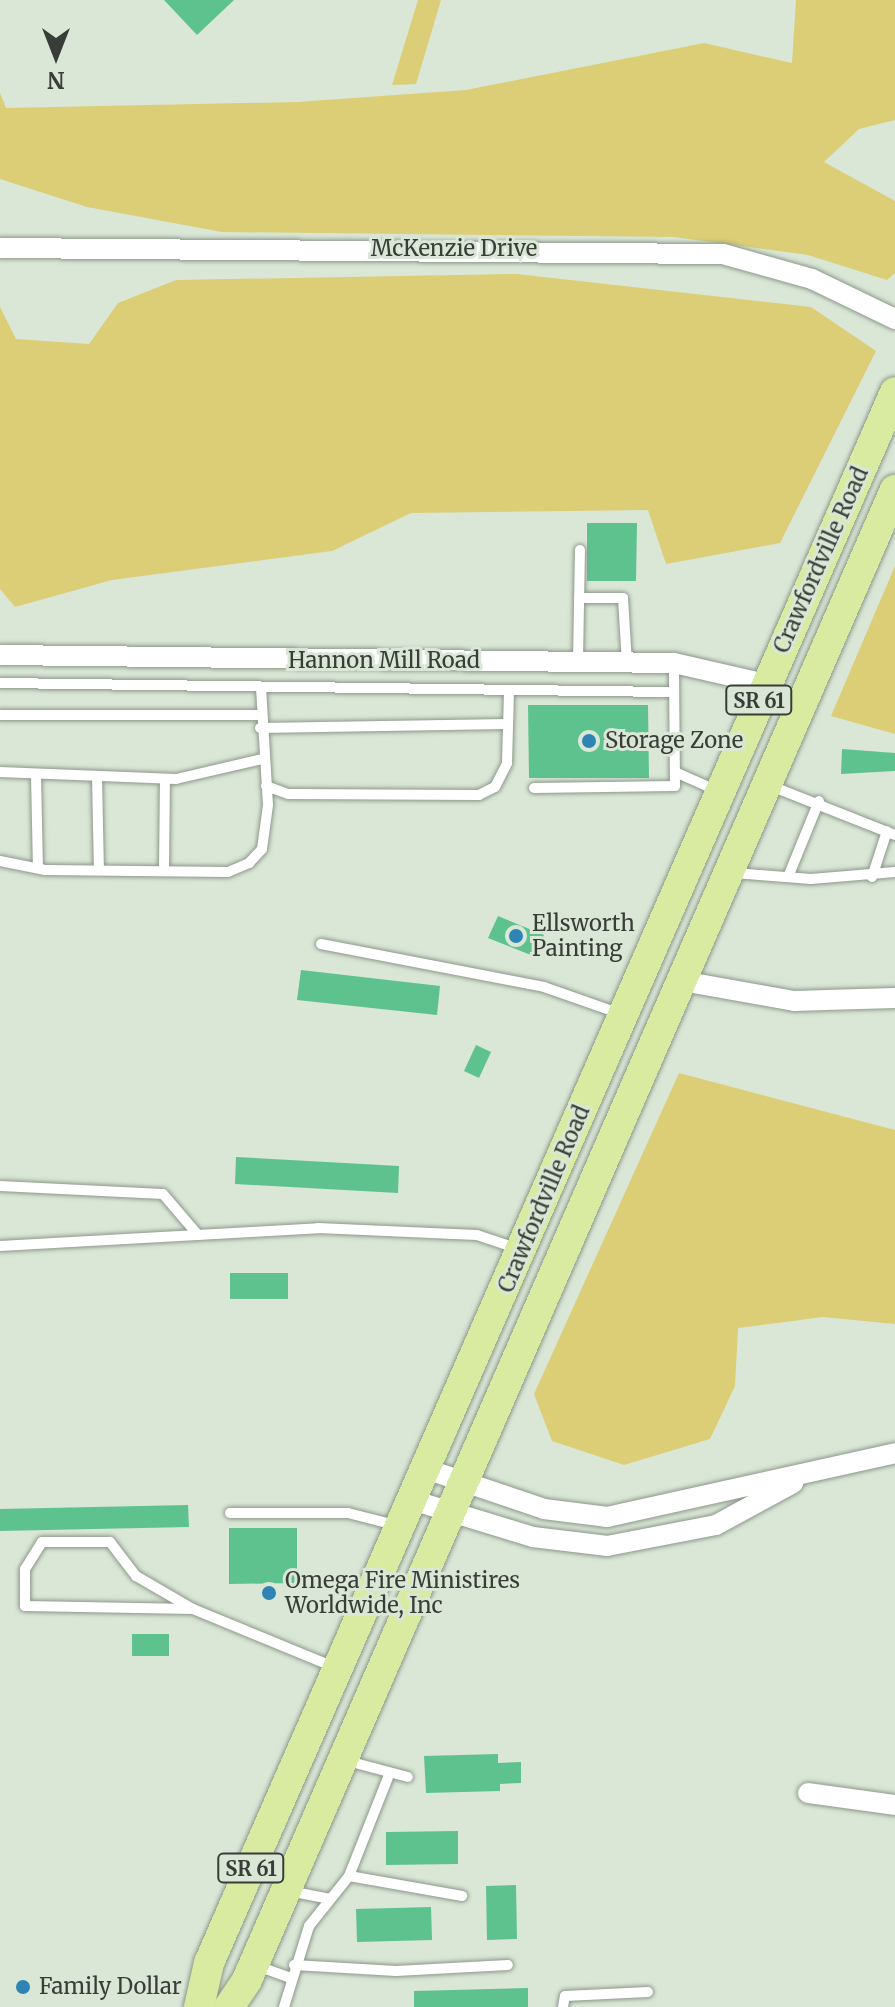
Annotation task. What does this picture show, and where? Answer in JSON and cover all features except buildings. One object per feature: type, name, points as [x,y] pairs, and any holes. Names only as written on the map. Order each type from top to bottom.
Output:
[{"type":"main road","name":"Crawfordville Road","points":[[199,2007],[209,1963],[895,392]]},
{"type":"main road","name":"Crawfordville Road","points":[[229,2007],[253,1964],[343,1759],[895,490]]},
{"type":"main road","points":[[772,772],[766,684],[822,656]]},
{"type":"main road","points":[[598,1073],[593,1110],[601,1167]]},
{"type":"main road","points":[[542,1204],[549,1250],[542,1300]]},
{"type":"street","name":"McKenzie Drive","points":[[0,248],[723,254],[812,279],[895,319]]},
{"type":"street","name":"Hannon Mill Road","points":[[0,655],[674,663],[766,684]]},
{"type":"street","points":[[682,981],[794,1001],[895,998]]},
{"type":"street","points":[[426,1469],[575,1515],[637,1514],[895,1453]]},
{"type":"street","points":[[406,1513],[450,1512],[578,1545],[640,1542],[716,1525],[820,1469]]},
{"type":"street","points":[[637,1514],[640,1542]]},
{"type":"street","points":[[808,1793],[895,1805]]},
{"type":"lane","points":[[578,662],[580,550]]},
{"type":"lane","points":[[579,598],[623,598],[627,663]]},
{"type":"lane","points":[[534,788],[675,786],[674,663]]},
{"type":"lane","points":[[0,683],[674,692]]},
{"type":"lane","points":[[0,861],[38,868],[228,872],[249,863],[262,849],[266,786],[260,728],[261,687]]},
{"type":"lane","points":[[266,786],[288,794],[479,795],[503,776],[509,690]]},
{"type":"lane","points":[[0,715],[260,715]]},
{"type":"lane","points":[[260,728],[508,724]]},
{"type":"lane","points":[[0,772],[165,779],[262,759]]},
{"type":"lane","points":[[675,772],[720,791]]},
{"type":"lane","points":[[772,772],[819,801],[891,833],[872,877]]},
{"type":"lane","points":[[36,775],[38,868]]},
{"type":"lane","points":[[97,777],[99,870]]},
{"type":"lane","points":[[164,871],[165,779]]},
{"type":"lane","points":[[788,877],[819,801]]},
{"type":"lane","points":[[729,872],[788,877],[872,877],[895,872]]},
{"type":"lane","points":[[321,944],[544,987],[623,1015]]},
{"type":"lane","points":[[0,1186],[163,1194],[198,1235]]},
{"type":"lane","points":[[0,1246],[318,1228],[477,1235],[522,1250]]},
{"type":"lane","points":[[230,1513],[406,1513]]},
{"type":"lane","points":[[193,1609],[25,1606],[25,1569],[42,1542],[110,1542],[136,1576],[193,1609],[338,1669]]},
{"type":"lane","points":[[343,1759],[389,1775],[408,1777]]},
{"type":"lane","points":[[284,2007],[294,1965],[330,1899],[349,1876],[389,1775]]},
{"type":"lane","points":[[349,1876],[462,1896]]},
{"type":"lane","points":[[285,1890],[330,1899]]},
{"type":"lane","points":[[253,1964],[291,1978]]},
{"type":"lane","points":[[294,1965],[396,1971],[508,1965]]},
{"type":"lane","points":[[563,2007],[565,1996],[648,1992]]},
{"type":"shaded area","points":[[418,0],[441,0],[416,84],[392,85]]},
{"type":"shaded area","points":[[796,0],[895,0],[895,120],[859,129],[824,162],[895,201],[895,273],[887,280],[808,255],[674,237],[222,232],[87,207],[0,179],[0,93],[6,108],[297,102],[466,90],[704,43],[792,63]]},
{"type":"shaded area","points":[[517,274],[811,307],[876,351],[780,543],[666,564],[648,510],[411,513],[332,551],[112,580],[15,607],[0,589],[0,307],[16,339],[89,344],[118,303],[176,280]]},
{"type":"shaded area","points":[[895,566],[895,734],[831,716]]},
{"type":"shaded area","points":[[679,1073],[895,1130],[895,1324],[823,1317],[738,1328],[735,1386],[710,1439],[624,1465],[552,1441],[534,1394]]},
{"type":"place","name":"Storage Zone","points":[[589,741]]},
{"type":"place","name":"Ellsworth Painting","points":[[516,936]]},
{"type":"place","name":"Omega Fire Ministires Worldwide, Inc","points":[[269,1593]]},
{"type":"place","name":"Family Dollar","points":[[23,1987]]}]
